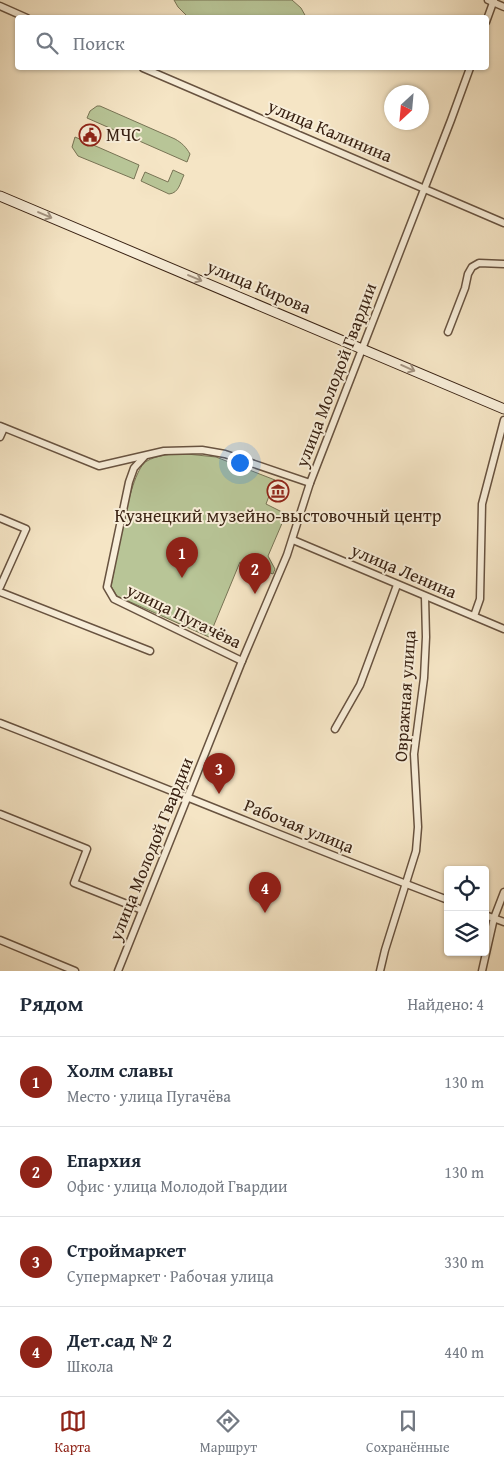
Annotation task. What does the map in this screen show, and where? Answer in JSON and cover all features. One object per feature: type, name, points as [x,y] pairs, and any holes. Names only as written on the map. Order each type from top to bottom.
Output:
[{"type":"street","points":[[488,15],[492,1],[504,7]]},
{"type":"street","points":[[0,6],[20,15]]},
{"type":"street","name":"улица Калинина","points":[[148,70],[504,223]]},
{"type":"street","name":"улица Молодой Гвардии","points":[[118,971],[242,661],[294,540],[310,483],[469,70]]},
{"type":"street","name":"улица Кирова","points":[[0,196],[504,409]]},
{"type":"street","points":[[448,332],[472,267],[479,263],[504,264]]},
{"type":"street","points":[[474,616],[480,599],[482,504],[504,420]]},
{"type":"street","points":[[0,438],[2,427],[99,466],[164,451],[202,450],[225,454],[310,483]]},
{"type":"street","name":"улица Пугачёва","points":[[144,456],[134,468],[129,482],[107,587],[114,599],[242,661]]},
{"type":"street","points":[[0,518],[26,529],[0,587]]},
{"type":"street","name":"улица Ленина","points":[[294,540],[504,629]]},
{"type":"street","points":[[335,729],[360,685],[397,585]]},
{"type":"street","points":[[0,592],[150,651]]},
{"type":"street","name":"Овражная улица","points":[[380,971],[416,851],[418,827],[414,754],[424,678],[425,597]]},
{"type":"street","name":"Рабочая улица","points":[[0,723],[314,849],[444,899]]},
{"type":"street","points":[[0,814],[88,849],[74,883],[142,910]]},
{"type":"street","points":[[482,971],[494,918],[504,892]]},
{"type":"street","points":[[489,916],[504,922]]},
{"type":"street","points":[[0,940],[75,971]]},
{"type":"green space","points":[[174,0],[292,0],[301,8],[305,15],[186,15]]},
{"type":"green space","points":[[97,106],[184,145],[190,154],[187,162],[87,118],[90,111]]},
{"type":"green space","points":[[75,137],[139,165],[134,179],[78,156],[72,147]]},
{"type":"green space","points":[[173,170],[184,175],[175,192],[169,194],[141,181],[145,172],[168,182]]},
{"type":"green space","points":[[177,453],[216,457],[275,480],[266,504],[286,514],[268,556],[275,569],[273,574],[240,562],[209,637],[117,596],[111,586],[129,499],[140,468],[150,459]]},
{"type":"place","name":"МЧС","points":[[90,135]]},
{"type":"place","name":"Кузнецкий музейно-выстовочный центр","points":[[278,491]]},
{"type":"place","name":"Холм славы","points":[[182,578]]},
{"type":"place","name":"Епархия","points":[[255,594]]},
{"type":"place","name":"Строймаркет","points":[[219,794]]},
{"type":"place","name":"Дет.сад № 2","points":[[265,913]]}]
